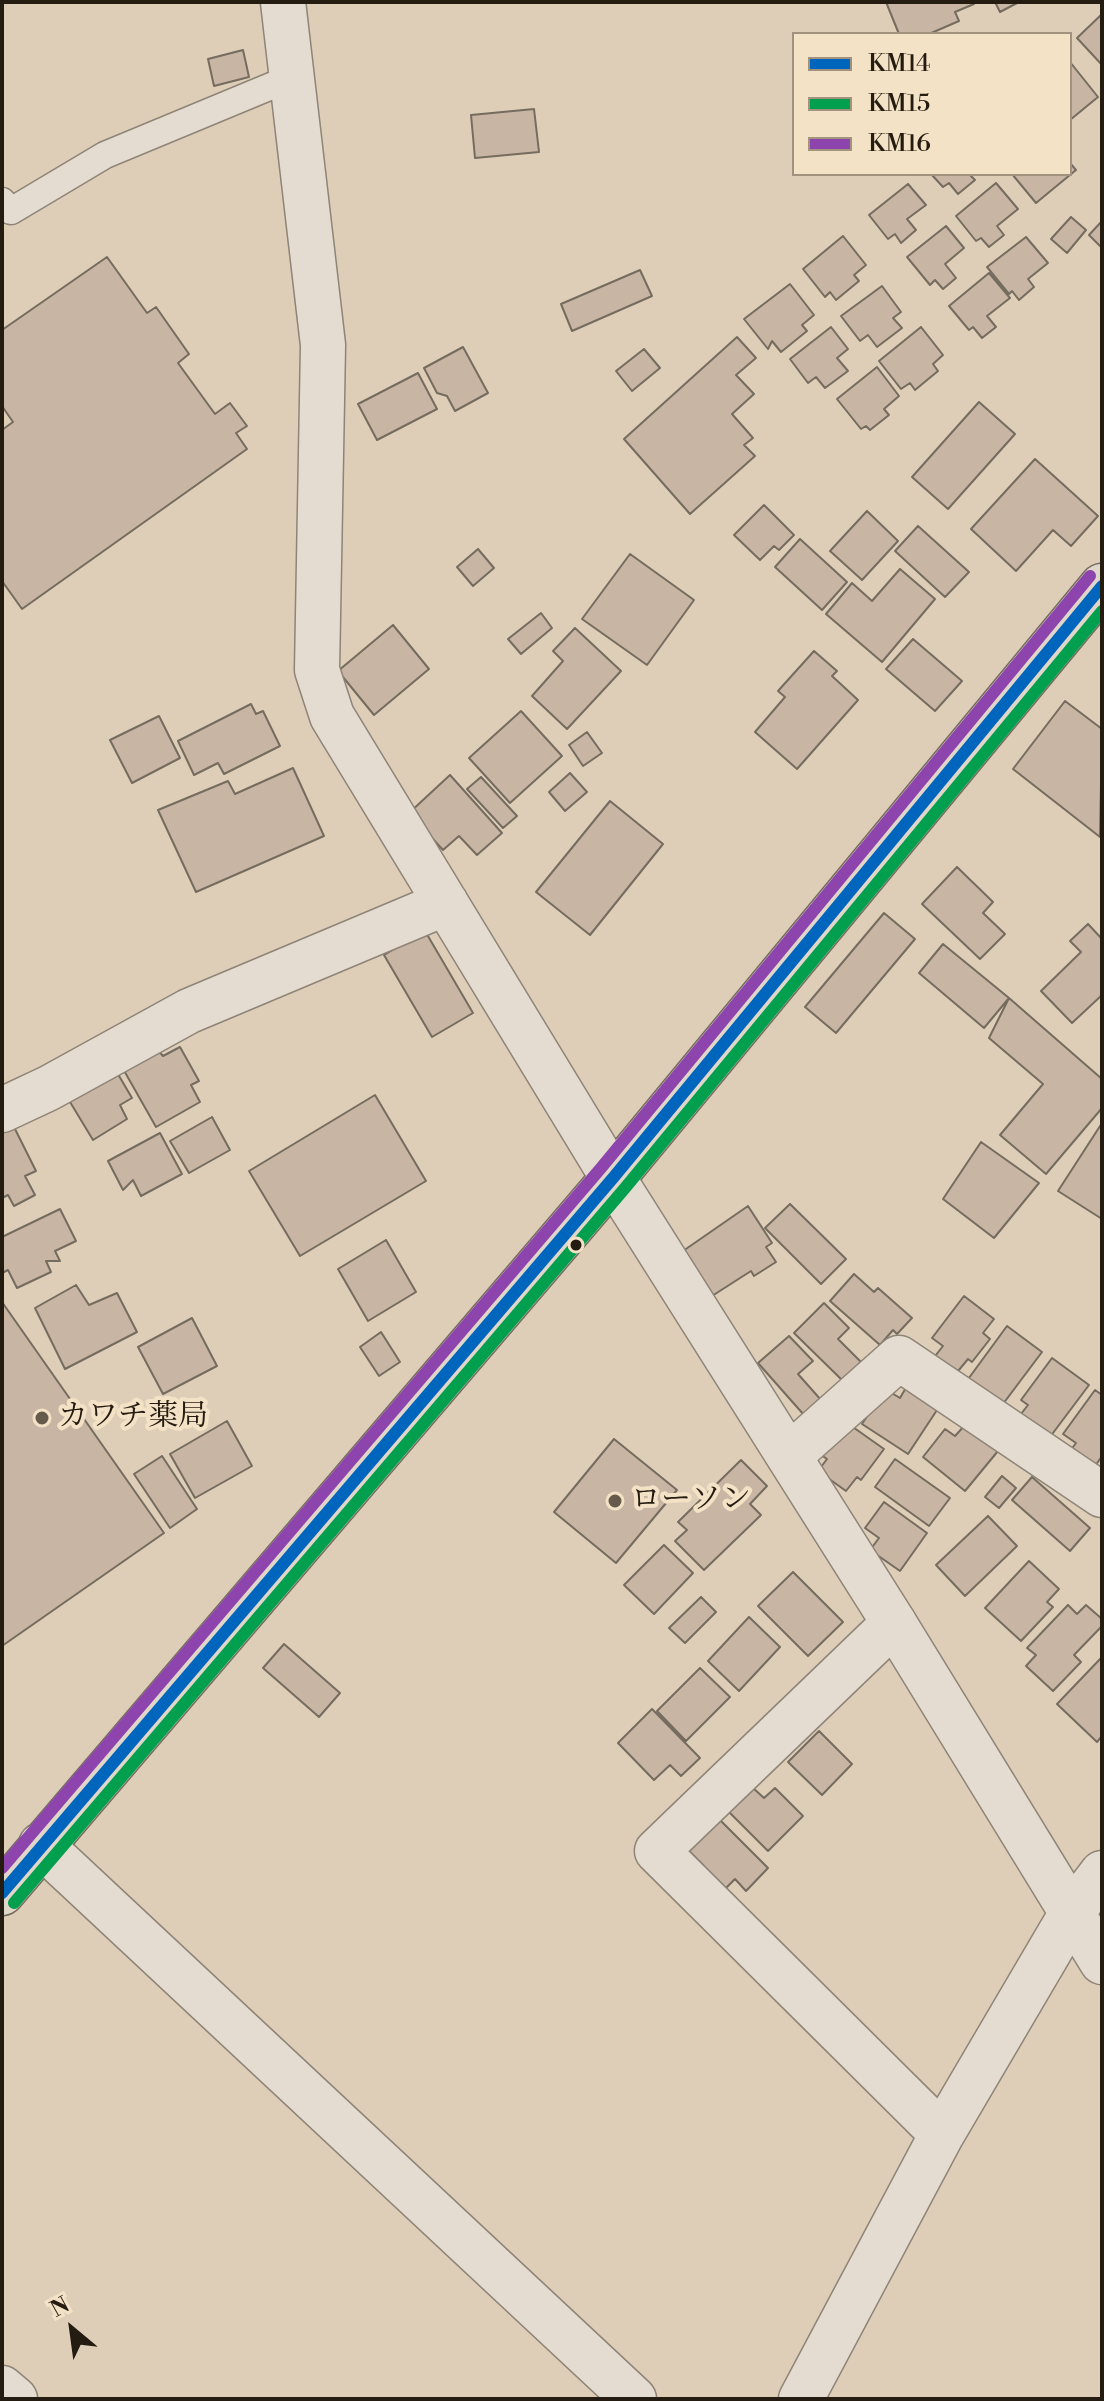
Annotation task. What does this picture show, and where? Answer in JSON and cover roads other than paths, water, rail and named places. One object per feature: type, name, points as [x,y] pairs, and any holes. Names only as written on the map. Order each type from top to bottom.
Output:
[{"type":"main road","points":[[2,1893],[613,1178],[1102,586]]},
{"type":"street","points":[[283,2],[323,345],[317,670],[332,716],[613,1178],[894,1623],[1102,1962]]},
{"type":"street","points":[[2,1110],[49,1088],[189,1011],[446,903]]},
{"type":"street","points":[[789,1456],[899,1358],[1102,1495]]},
{"type":"street","points":[[894,1623],[657,1851],[942,2134]]},
{"type":"street","points":[[41,1845],[634,2399]]},
{"type":"street","points":[[801,2399],[942,2134],[1073,1911],[1102,1873]]},
{"type":"street","points":[[2,2388],[15,2399]]},
{"type":"lane","points":[[2,201],[11,211],[105,155],[293,77]]},
{"type":"place","name":"カワチ薬局","points":[[42,1418]]},
{"type":"place","name":"ローソン","points":[[615,1501]]}]
